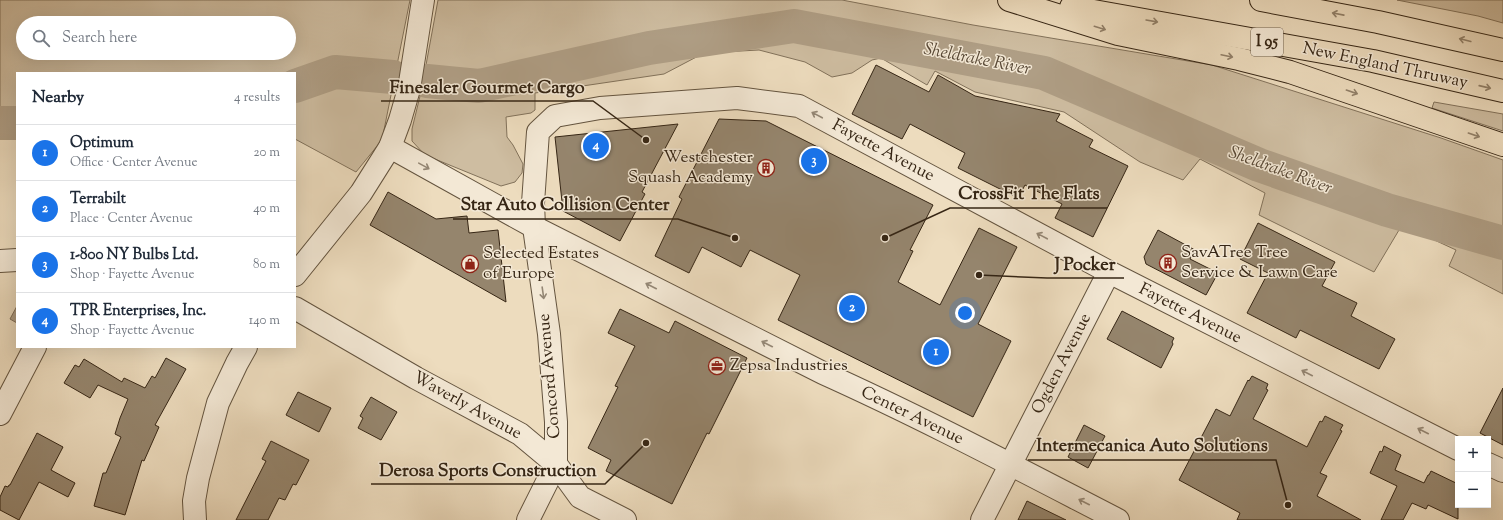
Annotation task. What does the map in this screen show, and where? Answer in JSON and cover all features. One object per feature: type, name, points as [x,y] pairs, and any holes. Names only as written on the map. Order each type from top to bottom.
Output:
[{"type":"highway","points":[[1009,0],[1118,34],[1239,59],[1290,72],[1503,145]]},
{"type":"highway","name":"New England Thruway","points":[[1030,0],[1373,61],[1503,91]]},
{"type":"highway","name":"I 95","points":[[1261,0],[1378,22],[1503,50]]},
{"type":"street","points":[[296,274],[361,193],[390,147],[409,89],[423,0]]},
{"type":"street","name":"Fayette Avenue","points":[[534,227],[533,203],[538,132],[555,116],[600,108],[737,98],[799,106],[1109,272],[1455,447]]},
{"type":"street","points":[[390,147],[534,227]]},
{"type":"street","name":"Concord Avenue","points":[[528,520],[556,464],[556,422],[549,334],[534,227]]},
{"type":"street","name":"Center Avenue","points":[[534,227],[1118,520]]},
{"type":"street","points":[[0,261],[16,260]]},
{"type":"street","name":"Ogden Avenue","points":[[982,520],[1109,272]]},
{"type":"street","name":"Waverly Avenue","points":[[296,309],[416,378],[520,434],[556,464],[580,497],[625,520]]},
{"type":"street","points":[[0,414],[34,348]]},
{"type":"street","points":[[194,520],[194,501],[198,478],[218,403],[245,348]]},
{"type":"street","points":[[1491,466],[1503,472]]},
{"type":"shaded area","points":[[0,0],[410,0],[382,140],[356,172],[296,140],[296,72],[16,72],[16,134],[0,133]]},
{"type":"shaded area","points":[[438,0],[842,0],[973,25],[1212,65],[1441,138],[1503,160],[1503,294],[1449,266],[1456,250],[1402,225],[1374,272],[1259,215],[1265,193],[1200,159],[1183,180],[1140,162],[1064,112],[975,92],[935,71],[927,85],[881,58],[872,60],[852,73],[832,77],[805,62],[759,50],[704,53],[664,74],[535,93],[535,110],[531,113],[506,117],[507,137],[523,164],[522,173],[515,182],[501,186],[425,155],[412,141],[412,129],[421,92]]},
{"type":"shaded area","points":[[1397,0],[1503,0],[1503,23],[1478,16]]},
{"type":"shaded area","points":[[1434,102],[1503,114],[1503,131],[1432,108]]},
{"type":"shaded area","points":[[16,308],[16,322],[10,319]]},
{"type":"building","points":[[876,65],[929,92],[938,75],[975,96],[1060,114],[1056,121],[1093,140],[1089,147],[1128,166],[1093,237],[1055,218],[1062,204],[1025,185],[1018,198],[958,168],[965,153],[910,124],[902,139],[852,114]]},
{"type":"building","points":[[719,119],[766,121],[933,205],[910,250],[913,251],[898,282],[940,305],[979,228],[1017,247],[978,324],[1011,341],[973,417],[778,320],[800,275],[750,250],[741,267],[702,247],[689,273],[655,256],[682,199],[679,197]]},
{"type":"building","points":[[678,124],[642,192],[645,194],[620,241],[563,211],[555,137]]},
{"type":"building","name":"Selected Estates of Europe","points":[[388,192],[436,219],[467,216],[469,233],[498,230],[506,302],[370,225]]},
{"type":"building","points":[[1258,223],[1335,262],[1322,286],[1357,303],[1351,316],[1395,339],[1379,369],[1300,330],[1296,338],[1247,313],[1268,273],[1240,259]]},
{"type":"building","name":"SavATree Tree Service & Lawn Care","points":[[1158,230],[1195,250],[1190,259],[1218,273],[1206,295],[1146,264],[1144,257]]},
{"type":"building","points":[[620,309],[669,333],[675,321],[747,358],[709,434],[707,433],[672,504],[606,471],[611,460],[588,448],[618,387],[615,386],[635,346],[608,333]]},
{"type":"building","points":[[1122,311],[1174,338],[1172,342],[1173,344],[1161,368],[1107,339]]},
{"type":"building","points":[[166,358],[186,369],[155,425],[159,427],[144,461],[142,460],[125,515],[94,506],[103,473],[106,473],[121,437],[115,434],[128,399],[98,385],[90,398],[64,383],[75,365],[79,367],[84,359],[122,382],[124,378],[145,388],[152,376],[155,378]]},
{"type":"building","points":[[1252,376],[1268,384],[1266,389],[1268,390],[1253,419],[1307,447],[1320,421],[1322,422],[1325,416],[1343,425],[1340,430],[1342,431],[1320,473],[1327,476],[1317,496],[1361,520],[1237,520],[1240,513],[1179,480],[1216,409],[1230,416],[1248,380],[1249,381]]},
{"type":"building","points":[[1503,388],[1503,445],[1491,439],[1491,436],[1486,436],[1480,433]]},
{"type":"building","points":[[298,392],[331,408],[319,432],[286,415]]},
{"type":"building","points":[[371,397],[397,412],[381,440],[358,428],[363,418],[360,416]]},
{"type":"building","points":[[1084,425],[1105,436],[1088,468],[1068,457]]},
{"type":"building","points":[[37,433],[63,447],[51,470],[75,483],[68,497],[39,482],[19,520],[0,510],[0,497],[5,486],[8,487],[10,485]]},
{"type":"building","points":[[271,441],[309,460],[296,485],[293,484],[285,500],[279,498],[268,520],[236,520],[266,461],[262,459]]},
{"type":"building","points":[[1384,446],[1401,455],[1395,470],[1424,483],[1431,471],[1455,483],[1455,508],[1458,508],[1458,519],[1428,505],[1426,509],[1412,503],[1403,520],[1381,520],[1397,486],[1370,473],[1380,451],[1382,452]]},
{"type":"building","points":[[1027,501],[1066,520],[1018,520]]},
{"type":"waterway","name":"Sheldrake River","points":[[427,81],[479,86],[649,48],[794,26],[1044,73],[1259,165],[1387,210],[1503,243]]},
{"type":"waterway","name":"Sheldrake River","points":[[296,86],[335,72],[393,77]]},
{"type":"waterway","name":"Sheldrake River","points":[[0,123],[16,123]]},
{"type":"place","name":"Finesaler Gourmet Cargo","points":[[646,140]]},
{"type":"place","name":"TPR Enterprises, Inc.","points":[[596,146]]},
{"type":"place","name":"1-800 NY Bulbs Ltd.","points":[[814,161]]},
{"type":"place","name":"Westchester Squash Academy","points":[[766,168]]},
{"type":"place","name":"Star Auto Collision Center","points":[[735,238]]},
{"type":"place","name":"CrossFit The Flats","points":[[885,238]]},
{"type":"place","name":"SavATree Tree Service & Lawn Care","points":[[1168,263]]},
{"type":"place","name":"Selected Estates of Europe","points":[[470,264]]},
{"type":"place","name":"J Pocker","points":[[979,275]]},
{"type":"place","name":"Terrabilt","points":[[852,308]]},
{"type":"place","name":"Optimum","points":[[936,352]]},
{"type":"place","name":"Zepsa Industries","points":[[717,366]]},
{"type":"place","name":"Derosa Sports Construction","points":[[646,443]]},
{"type":"place","name":"Intermecanica Auto Solutions","points":[[1288,505]]}]
